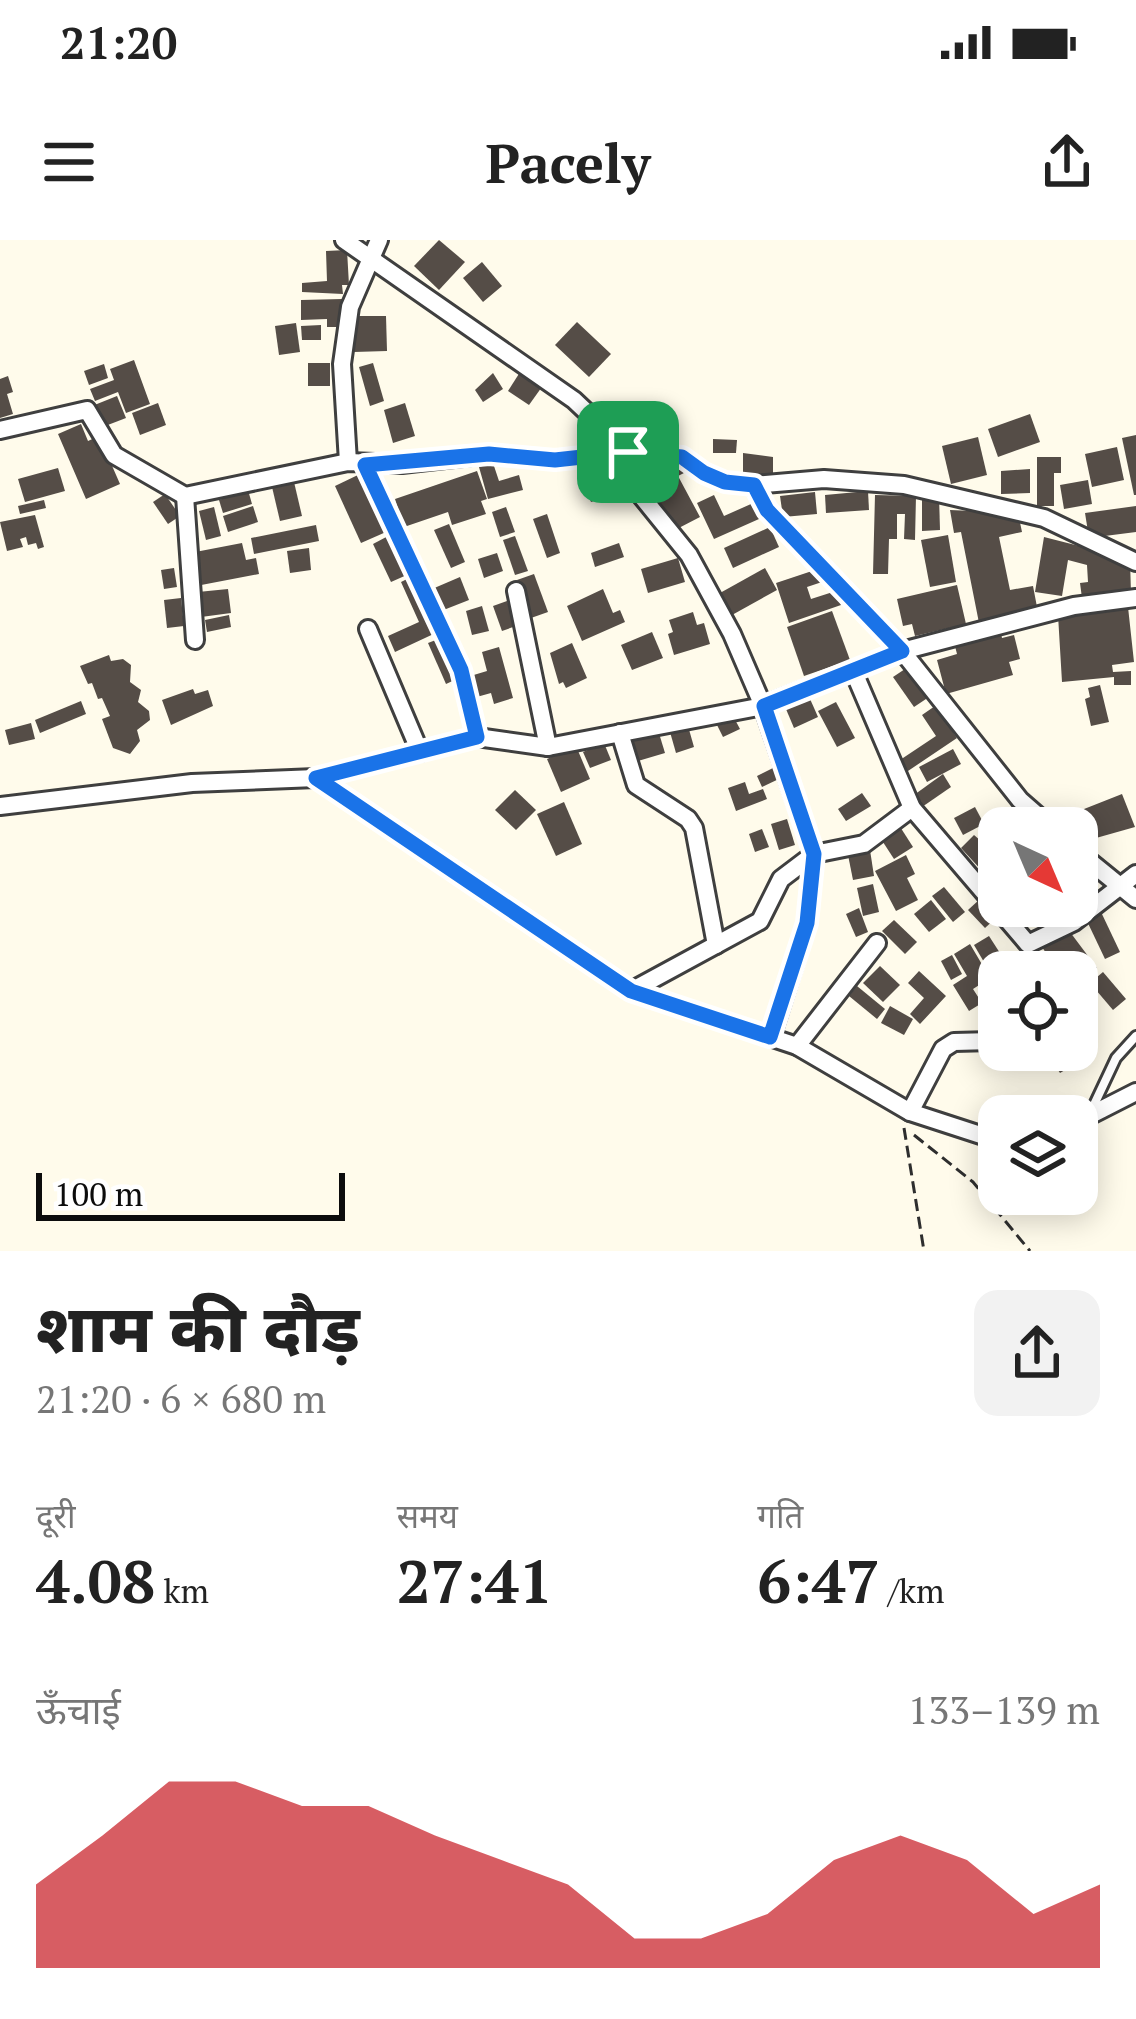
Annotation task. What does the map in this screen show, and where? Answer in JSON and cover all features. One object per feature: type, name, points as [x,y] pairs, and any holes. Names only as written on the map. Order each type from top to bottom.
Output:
[{"type":"street","points":[[344,240],[574,400],[628,452],[634,487],[689,555],[732,634],[764,706],[814,854],[807,923],[770,1037]]},
{"type":"street","points":[[379,240],[350,308],[341,364],[356,464],[461,670],[477,737]]},
{"type":"street","points":[[0,430],[87,410],[114,455],[185,496],[356,464],[489,454],[555,460],[628,452],[682,457],[725,482],[754,485],[824,479],[904,485],[1044,518],[1136,562]]},
{"type":"street","points":[[754,485],[767,510],[902,651],[1029,807]]},
{"type":"street","points":[[185,496],[195,640]]},
{"type":"street","points":[[516,591],[548,746]]},
{"type":"street","points":[[0,806],[191,783],[316,778],[477,737],[548,746],[620,733],[764,706],[902,651],[1074,606],[1136,598]]},
{"type":"street","points":[[368,629],[420,752]]},
{"type":"street","points":[[854,670],[912,808],[1028,944],[1075,922],[1136,874]]},
{"type":"street","points":[[620,733],[636,785],[688,818],[694,828],[716,945]]},
{"type":"street","points":[[316,778],[631,991],[797,1046],[910,1112],[978,1134]]},
{"type":"street","points":[[631,991],[760,921],[781,879],[814,854],[864,844],[912,808]]},
{"type":"street","points":[[1098,869],[1136,899]]},
{"type":"street","points":[[797,1046],[877,943]]},
{"type":"street","points":[[910,1112],[944,1049],[954,1042],[978,1041]]},
{"type":"street","points":[[1098,1111],[1136,1092]]},
{"type":"lane","points":[[1096,1095],[1115,1058],[1136,1036]]},
{"type":"path","points":[[924,1251],[904,1127],[973,1182],[1030,1251]]},
{"type":"building","points":[[439,240],[465,262],[439,290],[414,266]]},
{"type":"building","points":[[347,250],[349,285],[342,285],[343,294],[302,292],[302,283],[327,281],[326,251]]},
{"type":"building","points":[[482,262],[502,286],[483,302],[463,278]]},
{"type":"building","points":[[342,299],[343,327],[327,327],[327,319],[301,320],[301,300]]},
{"type":"building","points":[[354,316],[386,316],[387,351],[354,352]]},
{"type":"building","points":[[577,322],[611,354],[589,377],[555,345]]},
{"type":"building","points":[[296,323],[300,352],[279,355],[275,326]]},
{"type":"building","points":[[321,325],[321,340],[302,340],[301,326]]},
{"type":"building","points":[[134,360],[150,404],[126,413],[118,392],[95,401],[90,389],[114,380],[110,369]]},
{"type":"building","points":[[308,363],[330,363],[330,386],[308,386]]},
{"type":"building","points":[[373,363],[384,401],[370,406],[359,367]]},
{"type":"building","points":[[104,364],[108,378],[89,385],[84,371]]},
{"type":"building","points":[[522,369],[544,384],[529,405],[508,391]]},
{"type":"building","points":[[493,373],[503,389],[483,402],[475,390]]},
{"type":"building","points":[[8,376],[13,414],[0,418],[0,379]]},
{"type":"building","points":[[117,396],[126,418],[100,428],[92,406]]},
{"type":"building","points":[[158,403],[166,425],[140,435],[132,413]]},
{"type":"building","points":[[405,403],[415,436],[393,443],[384,410]]},
{"type":"building","points":[[1030,414],[1040,442],[998,457],[988,429]]},
{"type":"building","points":[[81,424],[88,441],[99,436],[120,484],[86,499],[58,434]]},
{"type":"building","points":[[1136,435],[1136,495],[1134,495],[1122,438]]},
{"type":"building","points":[[978,437],[987,475],[951,484],[942,446]]},
{"type":"building","points":[[713,439],[737,440],[736,453],[713,453]]},
{"type":"building","points":[[1117,447],[1124,480],[1092,487],[1085,454]]},
{"type":"building","points":[[743,453],[773,457],[773,479],[743,480]]},
{"type":"building","points":[[1037,457],[1061,457],[1061,473],[1054,473],[1054,506],[1037,506]]},
{"type":"building","points":[[678,459],[684,473],[678,476],[700,517],[673,531],[647,474]]},
{"type":"building","points":[[618,462],[628,489],[591,502],[581,475]]},
{"type":"building","points":[[493,463],[499,481],[519,475],[523,490],[488,499],[479,467]]},
{"type":"building","points":[[58,468],[65,491],[25,502],[18,479]]},
{"type":"building","points":[[1030,469],[1030,493],[1001,494],[1001,471]]},
{"type":"building","points":[[477,471],[487,499],[481,501],[486,514],[452,525],[448,512],[404,527],[395,499]]},
{"type":"building","points":[[360,474],[386,532],[361,543],[335,486]]},
{"type":"building","points":[[1088,480],[1092,504],[1064,509],[1060,485]]},
{"type":"building","points":[[294,482],[302,516],[280,521],[272,487]]},
{"type":"building","points":[[248,490],[252,504],[223,513],[219,500]]},
{"type":"building","points":[[868,491],[869,510],[826,513],[825,495]]},
{"type":"building","points":[[815,492],[817,514],[783,517],[780,496]]},
{"type":"building","points":[[165,494],[180,516],[168,524],[153,502]]},
{"type":"building","points":[[714,495],[724,516],[751,504],[759,519],[714,539],[697,503]]},
{"type":"building","points":[[875,495],[916,496],[915,540],[904,539],[905,514],[897,514],[897,539],[889,539],[888,574],[873,574]]},
{"type":"building","points":[[939,495],[940,530],[922,531],[922,496]]},
{"type":"building","points":[[44,500],[46,508],[20,514],[18,506]]},
{"type":"building","points":[[253,506],[258,522],[228,532],[223,516]]},
{"type":"building","points":[[1136,506],[1136,532],[1089,538],[1085,513]]},
{"type":"building","points":[[214,507],[221,536],[206,540],[199,511]]},
{"type":"building","points":[[506,507],[515,532],[500,537],[492,512]]},
{"type":"building","points":[[950,510],[1018,513],[1022,532],[999,537],[1010,590],[1033,586],[1037,607],[1019,611],[1020,619],[980,628],[961,532],[954,533]]},
{"type":"building","points":[[547,514],[560,553],[547,558],[533,519]]},
{"type":"building","points":[[35,515],[44,547],[28,545],[26,537],[20,539],[23,547],[7,551],[0,522]]},
{"type":"building","points":[[449,524],[465,562],[451,568],[434,530]]},
{"type":"building","points":[[316,525],[319,541],[254,554],[251,538]]},
{"type":"building","points":[[770,527],[779,547],[733,568],[724,548]]},
{"type":"building","points":[[390,535],[409,574],[391,582],[373,544]]},
{"type":"building","points":[[948,535],[956,582],[930,587],[921,540]]},
{"type":"building","points":[[515,536],[528,571],[515,575],[503,540]]},
{"type":"building","points":[[1044,537],[1130,559],[1131,594],[1082,598],[1080,583],[1088,582],[1087,565],[1068,560],[1062,596],[1035,592]]},
{"type":"building","points":[[242,543],[246,560],[256,558],[259,574],[196,586],[190,553]]},
{"type":"building","points":[[619,543],[624,557],[595,567],[591,553]]},
{"type":"building","points":[[309,548],[311,570],[290,573],[287,551]]},
{"type":"building","points":[[497,553],[503,571],[484,578],[478,559]]},
{"type":"building","points":[[678,558],[685,582],[648,593],[641,569]]},
{"type":"building","points":[[174,568],[177,587],[164,589],[161,570]]},
{"type":"building","points":[[765,568],[777,590],[732,615],[720,593]]},
{"type":"building","points":[[821,568],[825,581],[807,587],[811,599],[836,591],[841,605],[789,623],[776,583]]},
{"type":"building","points":[[534,574],[548,612],[531,618],[517,580]]},
{"type":"building","points":[[415,575],[440,631],[395,652],[388,636],[419,622],[401,582]]},
{"type":"building","points":[[460,577],[469,600],[441,611],[432,589]]},
{"type":"building","points":[[957,585],[966,624],[915,636],[912,624],[903,626],[897,599]]},
{"type":"building","points":[[228,589],[231,613],[201,617],[198,592]]},
{"type":"building","points":[[603,589],[613,613],[620,610],[625,622],[582,641],[567,606]]},
{"type":"building","points":[[181,598],[184,626],[167,628],[164,600]]},
{"type":"building","points":[[507,601],[516,626],[502,631],[493,606]]},
{"type":"building","points":[[482,606],[489,631],[472,635],[466,611]]},
{"type":"building","points":[[1128,607],[1134,662],[1112,665],[1113,672],[1131,671],[1131,685],[1114,685],[1114,677],[1062,682],[1058,615]]},
{"type":"building","points":[[832,611],[850,660],[804,676],[787,627]]},
{"type":"building","points":[[693,612],[697,625],[704,623],[710,644],[674,655],[669,620]]},
{"type":"building","points":[[229,615],[231,627],[207,632],[205,620]]},
{"type":"building","points":[[1000,629],[1002,638],[1014,635],[1020,659],[1009,662],[1013,675],[946,694],[937,660],[957,654],[954,642]]},
{"type":"building","points":[[652,632],[663,658],[632,670],[621,645]]},
{"type":"building","points":[[441,638],[459,678],[446,684],[428,643]]},
{"type":"building","points":[[572,643],[587,678],[566,688],[563,682],[559,684],[550,653]]},
{"type":"building","points":[[499,647],[513,698],[494,704],[491,693],[473,698],[467,677],[487,671],[482,652]]},
{"type":"building","points":[[109,655],[111,661],[123,659],[131,665],[130,682],[141,690],[138,702],[149,711],[150,720],[137,730],[140,741],[130,754],[113,748],[102,719],[110,716],[80,666]]},
{"type":"building","points":[[908,667],[929,697],[914,707],[893,677]]},
{"type":"building","points":[[1100,685],[1109,722],[1091,726],[1085,699],[1090,697],[1088,688]]},
{"type":"building","points":[[193,689],[195,694],[208,690],[213,706],[171,725],[162,700]]},
{"type":"building","points":[[807,692],[818,717],[794,728],[783,702]]},
{"type":"building","points":[[81,701],[86,714],[40,733],[35,720]]},
{"type":"building","points":[[836,702],[855,738],[837,747],[818,711]]},
{"type":"building","points":[[935,706],[957,738],[905,773],[897,762],[936,736],[922,715]]},
{"type":"building","points":[[733,716],[740,729],[723,737],[716,723]]},
{"type":"building","points":[[31,723],[35,739],[9,745],[5,730]]},
{"type":"building","points":[[688,726],[694,747],[676,753],[670,732]]},
{"type":"building","points":[[658,730],[665,753],[638,761],[631,737]]},
{"type":"building","points":[[604,743],[611,760],[590,768],[583,752]]},
{"type":"building","points":[[576,746],[590,779],[561,792],[547,759]]},
{"type":"building","points":[[953,749],[961,764],[927,782],[919,767]]},
{"type":"building","points":[[777,766],[783,777],[762,787],[757,776]]},
{"type":"building","points":[[943,774],[951,787],[922,807],[914,795]]},
{"type":"building","points":[[745,782],[749,794],[763,789],[767,799],[736,811],[728,788]]},
{"type":"building","points":[[515,790],[536,810],[516,830],[495,810]]},
{"type":"building","points":[[862,793],[871,806],[846,821],[838,809]]},
{"type":"building","points":[[1122,794],[1135,827],[1098,837],[1098,807],[1089,807]]},
{"type":"building","points":[[564,802],[582,844],[556,856],[537,814]]},
{"type":"building","points":[[975,807],[978,827],[963,835],[954,818]]},
{"type":"building","points":[[787,819],[795,845],[779,850],[771,824]]},
{"type":"building","points":[[897,822],[913,847],[894,859],[881,839]]},
{"type":"building","points":[[762,829],[769,847],[755,852],[749,834]]},
{"type":"building","points":[[974,835],[978,838],[978,866],[961,848]]},
{"type":"building","points":[[870,850],[874,876],[853,880],[848,855]]},
{"type":"building","points":[[906,855],[915,874],[907,878],[918,900],[896,911],[875,871]]},
{"type":"building","points":[[873,884],[879,912],[863,916],[857,888]]},
{"type":"building","points":[[944,887],[965,912],[953,922],[932,896]]},
{"type":"building","points":[[931,900],[946,919],[929,932],[914,914]]},
{"type":"building","points":[[978,901],[978,921],[968,910]]},
{"type":"building","points":[[859,908],[868,932],[856,937],[846,914]]},
{"type":"building","points":[[1098,913],[1120,952],[1105,959],[1090,927],[1098,927]]},
{"type":"building","points":[[894,920],[917,942],[905,954],[882,931]]},
{"type":"building","points":[[1067,928],[1084,951],[1045,951],[1042,947]]},
{"type":"building","points":[[989,936],[999,951],[978,952],[974,945]]},
{"type":"building","points":[[970,944],[978,958],[978,986],[973,989],[978,1005],[969,1011],[953,985],[967,976],[954,954]]},
{"type":"building","points":[[952,955],[962,974],[951,980],[941,961]]},
{"type":"building","points":[[880,966],[900,985],[883,1002],[863,983]]},
{"type":"building","points":[[919,971],[946,996],[920,1024],[910,1014],[924,998],[908,983]]},
{"type":"building","points":[[1103,972],[1126,999],[1113,1010],[1098,992],[1098,976]]},
{"type":"building","points":[[857,986],[885,1009],[877,1019],[849,996]]},
{"type":"building","points":[[890,1006],[913,1019],[904,1035],[881,1023]]},
{"type":"route","points":[[628,452],[682,457],[725,482],[754,485],[767,510],[902,651],[764,706],[814,854],[807,923],[770,1037],[631,991],[316,778],[477,737],[461,670],[365,465],[489,454],[555,460],[628,452]]}]
